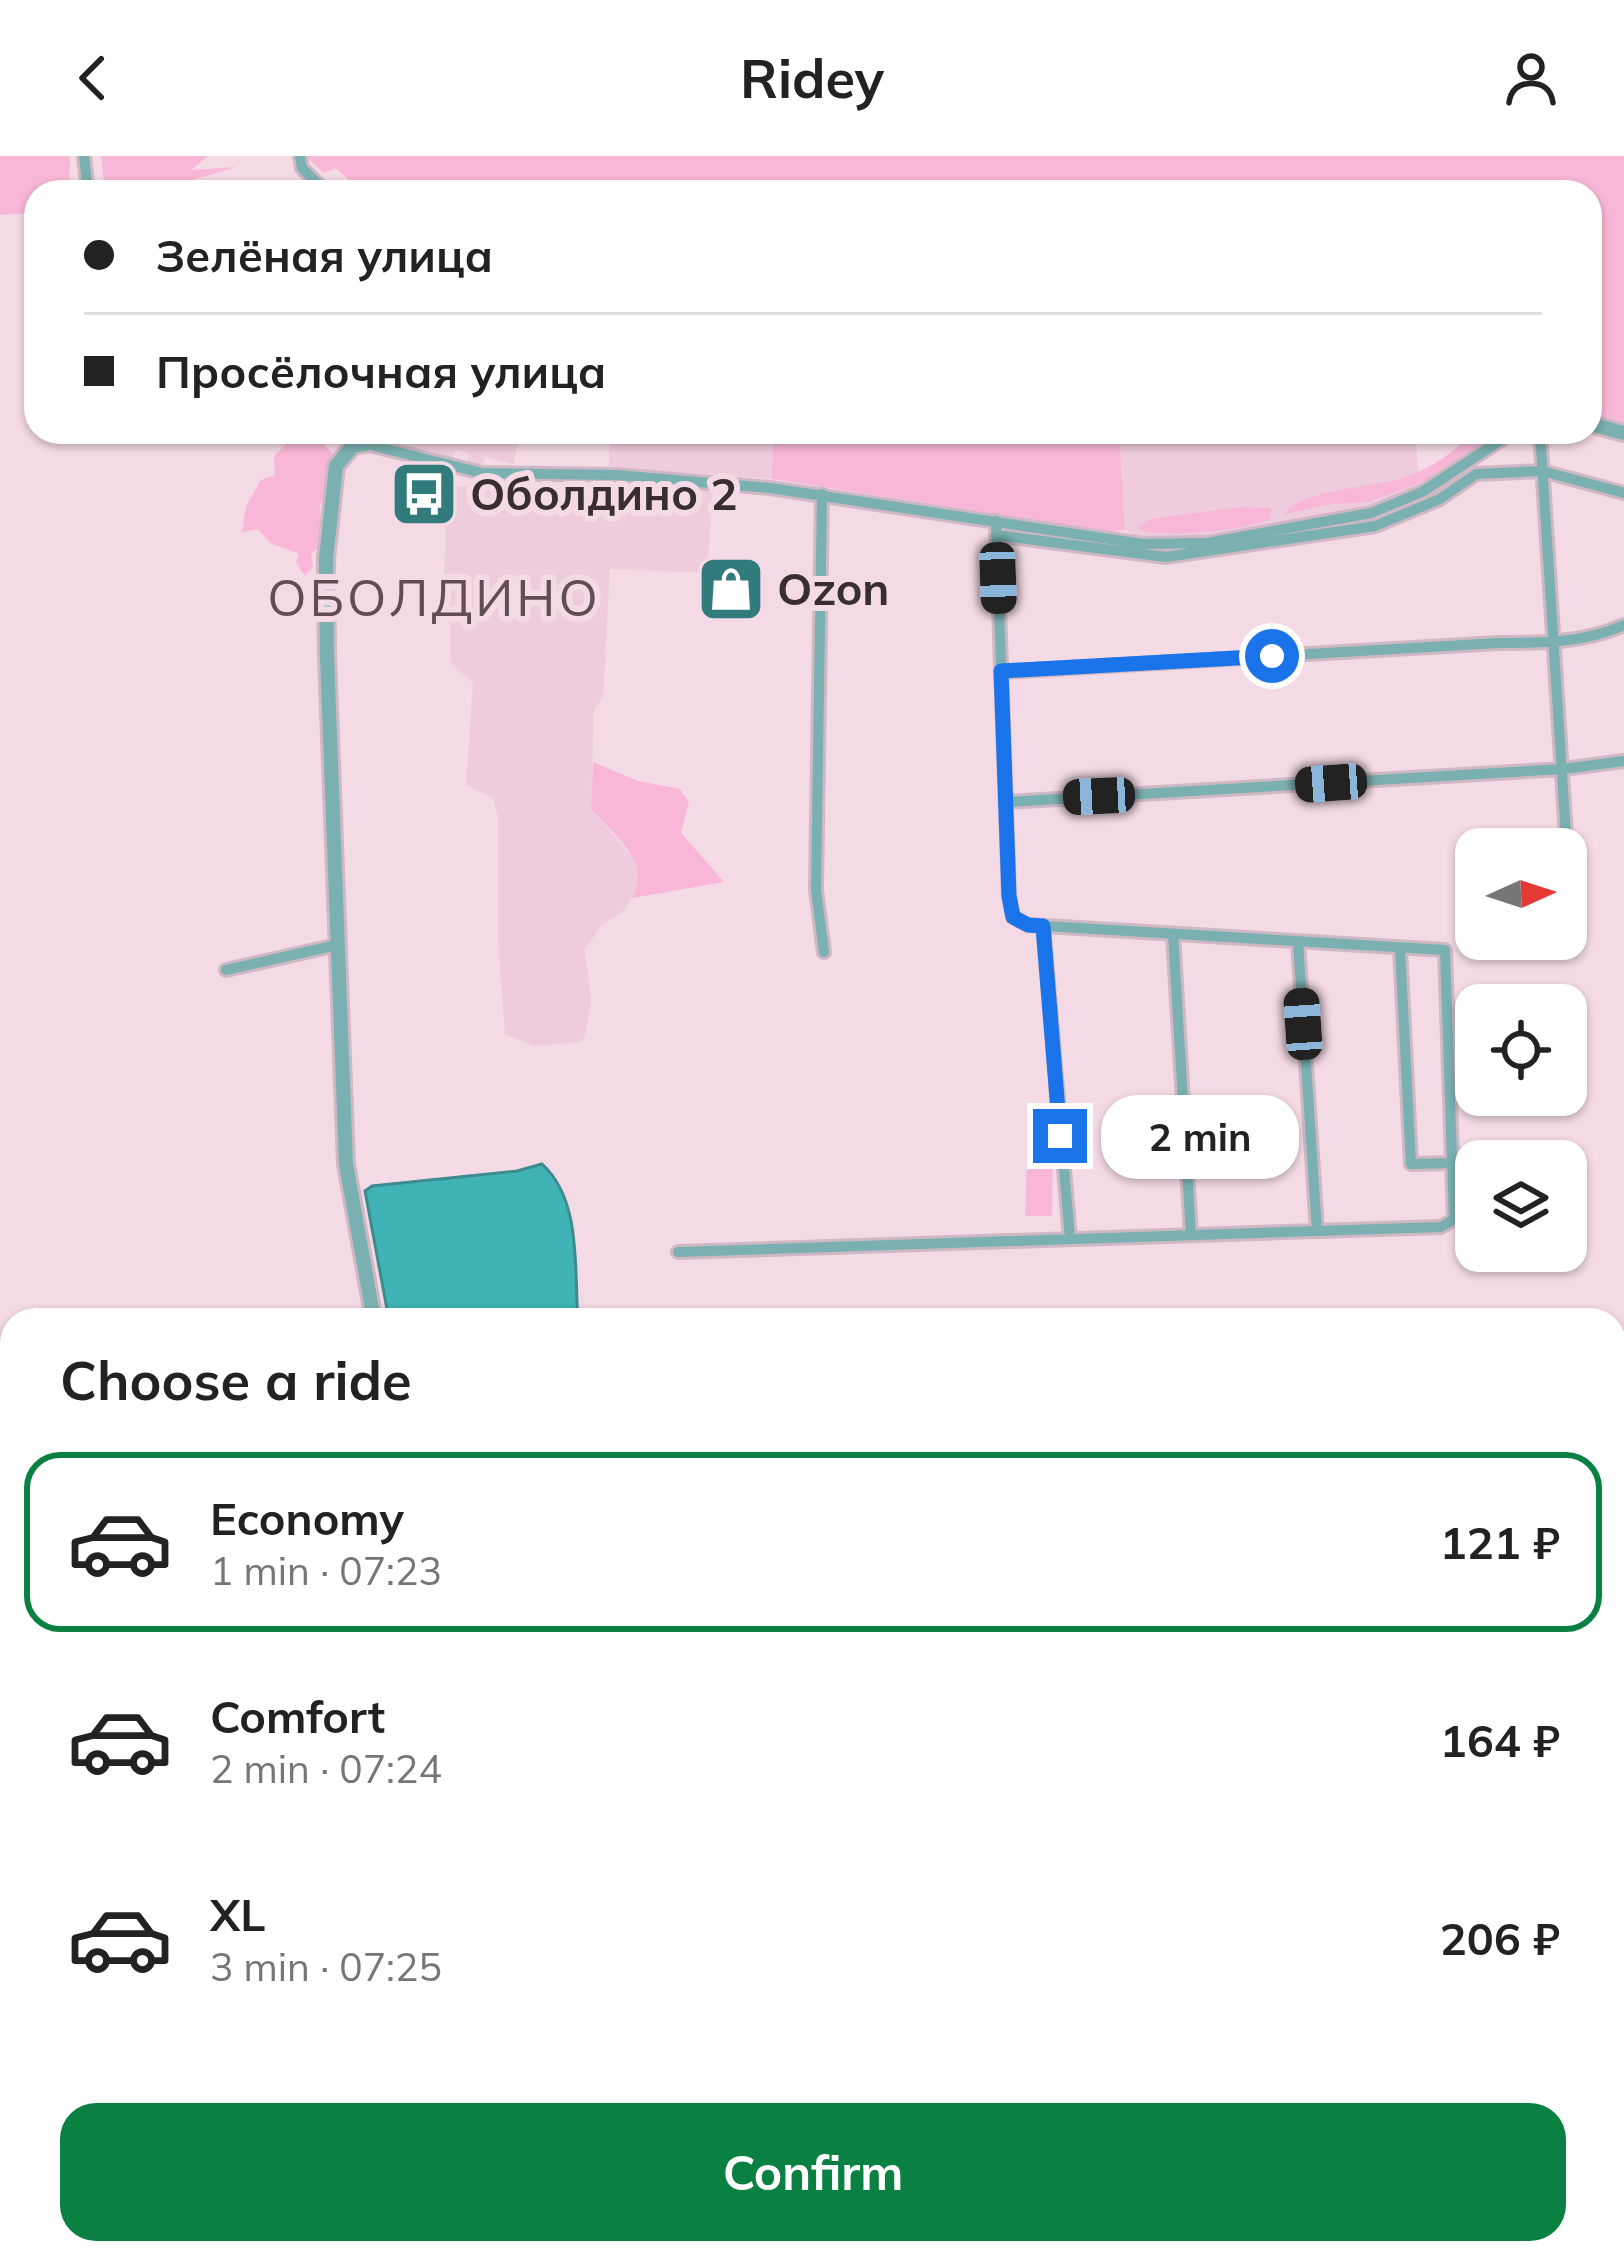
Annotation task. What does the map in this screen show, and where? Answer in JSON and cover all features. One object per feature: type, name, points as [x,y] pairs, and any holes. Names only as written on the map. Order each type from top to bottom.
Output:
[{"type":"street","points":[[348,444],[336,466],[326,559],[346,1163],[372,1308]]},
{"type":"street","points":[[363,444],[482,473],[616,475],[822,494],[1143,544],[1208,543],[1372,513],[1422,492],[1495,444]]},
{"type":"street","points":[[1541,444],[1566,828]]},
{"type":"street","points":[[996,535],[1166,557],[1376,526],[1440,500],[1476,474],[1542,471],[1624,493]]},
{"type":"street","points":[[822,494],[816,890],[824,952]]},
{"type":"street","points":[[678,1252],[1441,1227],[1454,1219],[1445,950],[1028,925],[1013,917],[996,520]]},
{"type":"street","points":[[1001,671],[1555,644],[1624,625]]},
{"type":"street","points":[[1006,802],[1563,769],[1624,761]]},
{"type":"street","points":[[1043,926],[1070,1238]]},
{"type":"street","points":[[1173,934],[1191,1234]]},
{"type":"street","points":[[1298,942],[1317,1231]]},
{"type":"street","points":[[226,970],[338,944]]},
{"type":"street","points":[[1400,948],[1411,1165],[1452,1163]]},
{"type":"shaded area","points":[[0,156],[70,156],[69,180],[24,180],[24,214],[0,215]]},
{"type":"shaded area","points":[[101,156],[208,156],[191,170],[236,167],[192,180],[104,180]]},
{"type":"shaded area","points":[[305,156],[1624,156],[1624,433],[1602,427],[1602,180],[349,180],[336,168],[324,173]]},
{"type":"shaded area","points":[[286,444],[323,444],[333,454],[328,474],[331,486],[320,505],[321,545],[311,554],[313,567],[305,576],[296,562],[299,554],[270,543],[258,529],[242,532],[246,506],[261,480],[275,475],[274,456]]},
{"type":"shaded area","points":[[381,444],[518,444],[513,464],[485,457],[482,465],[467,462],[469,453],[456,450],[453,458]]},
{"type":"shaded area","points":[[609,444],[773,444],[772,479],[609,467]]},
{"type":"shaded area","points":[[773,444],[1120,444],[1125,530],[1109,532],[772,479]]},
{"type":"shaded area","points":[[1120,444],[1416,444],[1420,489],[1369,509],[1207,538],[1143,540],[1125,530]]},
{"type":"shaded area","points":[[1459,444],[1480,444],[1422,482],[1368,502],[1284,514],[1306,499],[1418,472]]},
{"type":"shaded area","points":[[616,475],[713,482],[707,573],[610,569],[603,697],[594,709],[591,809],[639,865],[641,883],[624,911],[601,926],[585,950],[591,1000],[585,1037],[580,1042],[533,1046],[505,1034],[498,941],[498,816],[493,798],[466,785],[473,683],[451,663],[451,623],[442,622],[446,530],[432,505],[455,486],[601,489],[611,498]]},
{"type":"shaded area","points":[[1240,507],[1271,508],[1270,519],[1202,532],[1137,528],[1151,519]]},
{"type":"shaded area","points":[[593,762],[638,781],[680,789],[689,802],[681,833],[724,882],[632,898],[638,873],[634,861],[591,809]]},
{"type":"shaded area","points":[[1027,1160],[1053,1161],[1052,1216],[1025,1216]]},
{"type":"water","points":[[542,1164],[564,1197],[570,1216],[577,1308],[387,1308],[365,1191],[372,1186],[517,1171]]},
{"type":"place","name":"Оболдино 2","points":[[424,494]]},
{"type":"place","name":"Ozon","points":[[731,589]]},
{"type":"district","name":"ОБОЛДИНО","points":[[434,598]]},
{"type":"route","points":[[1060,1136],[1043,926],[1013,917],[1009,896],[1001,671],[1272,656]]}]
